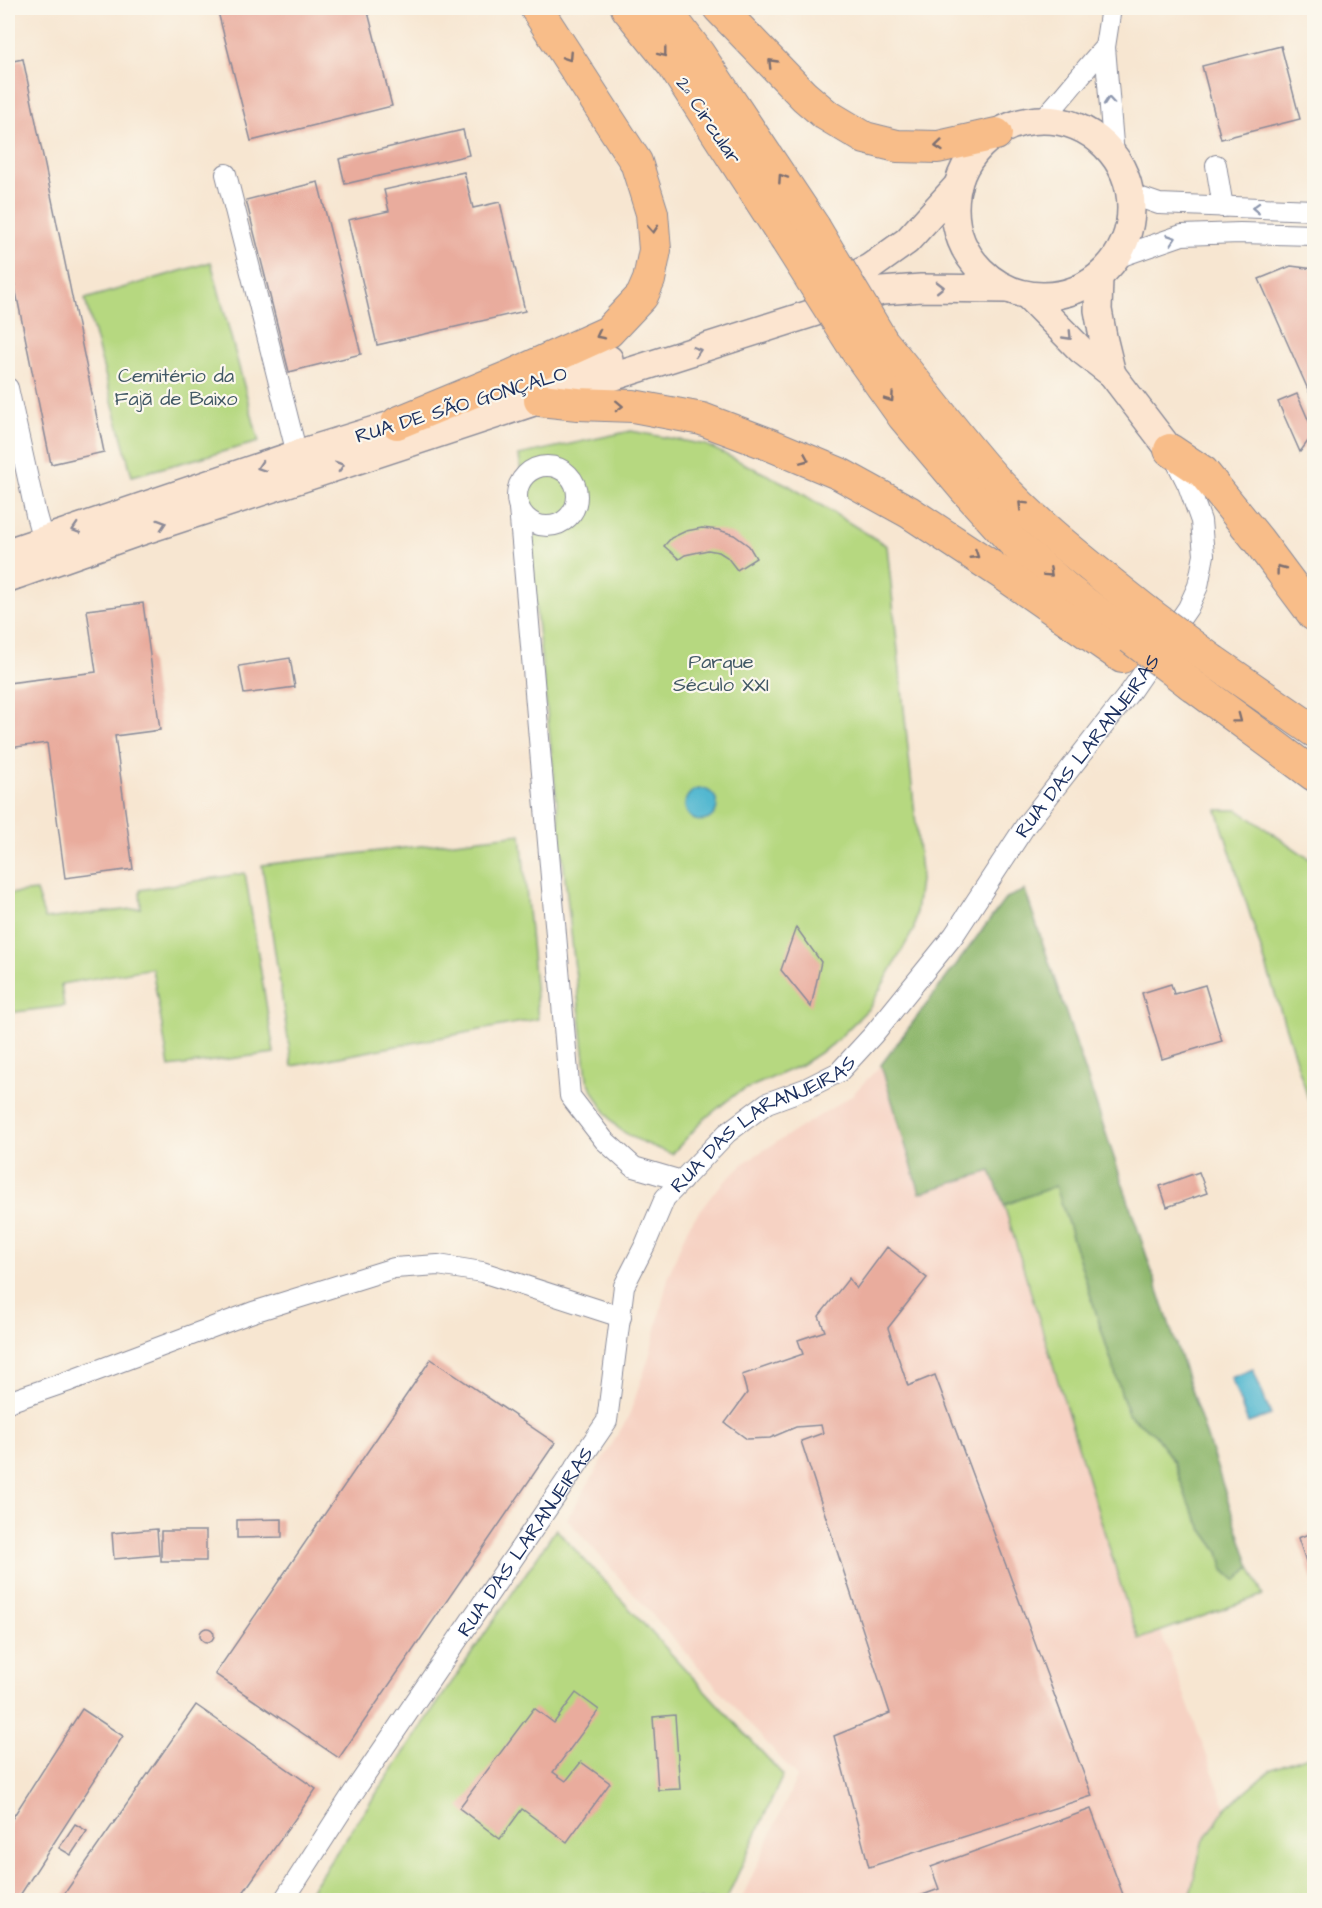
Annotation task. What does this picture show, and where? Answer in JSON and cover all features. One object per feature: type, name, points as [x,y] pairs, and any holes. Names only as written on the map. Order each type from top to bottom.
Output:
[{"type":"highway","points":[[397,423],[511,376],[608,332],[642,296],[648,280],[655,250],[652,213],[636,162],[536,8]]},
{"type":"highway","name":"2ª Circular","points":[[627,8],[800,232]]},
{"type":"highway","name":"2ª Circular","points":[[664,8],[698,53],[800,232]]},
{"type":"highway","points":[[719,8],[804,96],[838,123],[865,138],[897,146],[938,147],[996,134]]},
{"type":"highway","points":[[800,232],[869,345],[903,416],[1012,541],[1069,591],[1126,648]]},
{"type":"highway","points":[[869,345],[983,466],[1072,552],[1213,661],[1314,731]]},
{"type":"highway","points":[[540,400],[633,406],[702,419],[840,474],[909,512],[1003,574],[1191,684],[1314,775]]},
{"type":"highway","points":[[1170,450],[1203,472],[1314,615]]},
{"type":"main road","points":[[1042,120],[1063,122],[1082,129],[1100,141],[1114,156],[1127,180],[1130,194],[1131,216],[1126,238],[1108,268],[1077,290],[1052,296],[1016,292],[985,275],[969,256],[958,234],[955,210],[958,185],[966,165],[979,148],[996,134],[1018,124],[1042,120]]},
{"type":"main road","name":"RUA DE SÃO GONÇALO","points":[[8,552],[297,454],[770,309],[827,288],[869,268],[907,241],[958,185]]},
{"type":"main road","name":"RUA DAS LARANJEIRAS","points":[[1108,268],[1098,310],[1112,374]]},
{"type":"main road","name":"RUA DE SÃO GONÇALO","points":[[8,578],[133,534],[540,400],[882,291],[921,288],[1016,292]]},
{"type":"main road","name":"RUA DAS LARANJEIRAS","points":[[1016,292],[1081,350],[1112,374],[1170,450]]},
{"type":"street","points":[[1112,8],[1105,47],[1114,156]]},
{"type":"street","points":[[1042,120],[1105,47]]},
{"type":"street","points":[[1216,165],[1223,207]]},
{"type":"street","points":[[226,174],[297,454]]},
{"type":"street","points":[[1130,194],[1160,204],[1314,210]]},
{"type":"street","points":[[1108,268],[1182,235],[1240,233],[1314,235]]},
{"type":"street","points":[[8,388],[43,540]]},
{"type":"street","name":"RUA DAS LARANJEIRAS","points":[[284,1900],[353,1792],[607,1421],[624,1286],[665,1198],[727,1133],[767,1103],[805,1089],[839,1072],[873,1035],[954,936],[1026,825],[1130,692],[1188,608],[1198,586],[1204,555],[1201,521],[1188,485],[1170,450]]},
{"type":"street","points":[[519,508],[525,518],[533,524],[548,527],[558,525],[570,516],[577,505],[576,485],[565,472],[556,467],[537,467],[528,472],[518,485],[516,498],[525,563],[570,1096],[604,1140],[634,1167],[682,1181]]},
{"type":"street","points":[[525,563],[548,527]]},
{"type":"street","points":[[8,1402],[253,1312],[393,1268],[438,1265],[482,1272],[621,1317]]},
{"type":"shaded area","points":[[881,1065],[920,1193],[991,1171],[1226,1808],[1202,1843],[1189,1900],[741,1900],[797,1777],[567,1519],[629,1416],[650,1354],[669,1274],[688,1227],[715,1191],[745,1162],[851,1096]]},
{"type":"green space","name":"Cemitério da Fajã de Baixo","points":[[211,262],[259,442],[132,476],[85,299]]},
{"type":"green space","name":"Parque Século XXI","points":[[631,431],[706,445],[788,485],[887,546],[921,872],[914,929],[870,1007],[832,1045],[801,1065],[737,1093],[703,1120],[672,1154],[636,1139],[617,1127],[604,1110],[587,1079],[519,455]]},
{"type":"green space","points":[[1217,810],[1238,810],[1314,862],[1314,1117]]},
{"type":"green space","points":[[521,834],[538,1019],[292,1066],[262,865]]},
{"type":"green space","points":[[245,873],[274,1053],[169,1067],[152,968],[61,984],[64,1006],[8,1013],[8,894],[36,891],[45,919],[141,908],[140,890]]},
{"type":"green space","points":[[1025,890],[1250,1567],[1236,1581],[1224,1570],[1219,1552],[1203,1530],[1188,1502],[1174,1462],[1155,1435],[1128,1414],[1056,1186],[1004,1205],[991,1171],[920,1193],[881,1065],[1006,898]]},
{"type":"green space","points":[[1056,1185],[1128,1414],[1155,1435],[1174,1462],[1188,1502],[1203,1530],[1219,1552],[1224,1570],[1236,1581],[1250,1567],[1263,1595],[1139,1639],[1004,1205]]},
{"type":"green space","points":[[556,1529],[783,1775],[726,1900],[304,1900]]},
{"type":"green space","points":[[1314,1754],[1314,1900],[1189,1900],[1202,1843],[1226,1808],[1272,1769]]},
{"type":"water","points":[[701,789],[712,794],[717,805],[712,816],[701,821],[690,816],[685,805],[690,794]]},
{"type":"water","points":[[1253,1369],[1271,1415],[1248,1423],[1231,1378]]},
{"type":"building","points":[[217,8],[367,8],[392,106],[251,141]]},
{"type":"building","points":[[1281,46],[1300,119],[1221,139],[1202,66]]},
{"type":"building","points":[[23,59],[104,452],[51,464],[8,253],[8,62]]},
{"type":"building","points":[[463,130],[469,155],[345,184],[339,159]]},
{"type":"building","points":[[464,172],[473,208],[500,202],[525,311],[377,345],[348,220],[389,211],[384,190]]},
{"type":"building","points":[[318,182],[361,354],[289,372],[246,200]]},
{"type":"building","points":[[1291,266],[1314,269],[1314,403],[1259,279]]},
{"type":"building","points":[[1297,394],[1314,433],[1300,452],[1278,402]]},
{"type":"building","points":[[702,528],[734,535],[749,546],[756,558],[737,570],[727,557],[719,552],[708,550],[685,555],[679,559],[664,546],[671,538],[686,531]]},
{"type":"building","points":[[143,603],[160,730],[115,736],[133,869],[65,878],[47,743],[8,748],[8,683],[96,672],[87,610]]},
{"type":"building","points":[[290,658],[295,687],[244,694],[239,666]]},
{"type":"building","points":[[796,927],[821,962],[811,1007],[781,970]]},
{"type":"building","points":[[1171,984],[1174,994],[1205,985],[1222,1041],[1162,1059],[1142,993]]},
{"type":"building","points":[[1199,1172],[1207,1193],[1167,1207],[1160,1186]]},
{"type":"building","points":[[887,1247],[927,1278],[888,1328],[908,1386],[935,1375],[1092,1796],[869,1867],[834,1736],[890,1713],[801,1441],[823,1433],[821,1425],[796,1427],[770,1438],[747,1439],[725,1423],[747,1393],[742,1375],[803,1354],[798,1340],[825,1331],[819,1316],[849,1278],[856,1289]]},
{"type":"building","points":[[431,1359],[555,1443],[339,1758],[215,1674]]},
{"type":"building","points":[[282,1519],[282,1537],[237,1538],[237,1520]]},
{"type":"building","points":[[157,1529],[159,1555],[114,1559],[112,1533]]},
{"type":"building","points":[[161,1531],[206,1531],[206,1561],[161,1561]]},
{"type":"building","points":[[1314,1532],[1314,1585],[1298,1538]]},
{"type":"building","points":[[207,1628],[212,1630],[214,1635],[212,1640],[207,1642],[202,1640],[200,1635],[202,1630]]},
{"type":"building","points":[[576,1693],[599,1710],[553,1772],[566,1781],[581,1762],[610,1783],[567,1842],[522,1809],[500,1839],[459,1808],[534,1708],[554,1723]]},
{"type":"building","points":[[196,1705],[316,1789],[238,1900],[60,1900]]},
{"type":"building","points":[[82,1709],[123,1736],[17,1900],[8,1900],[8,1825]]},
{"type":"building","points":[[675,1715],[680,1789],[658,1790],[653,1717]]},
{"type":"building","points":[[1091,1809],[1125,1900],[909,1900],[939,1889],[931,1867]]},
{"type":"building","points":[[75,1824],[87,1831],[71,1855],[59,1848]]}]
